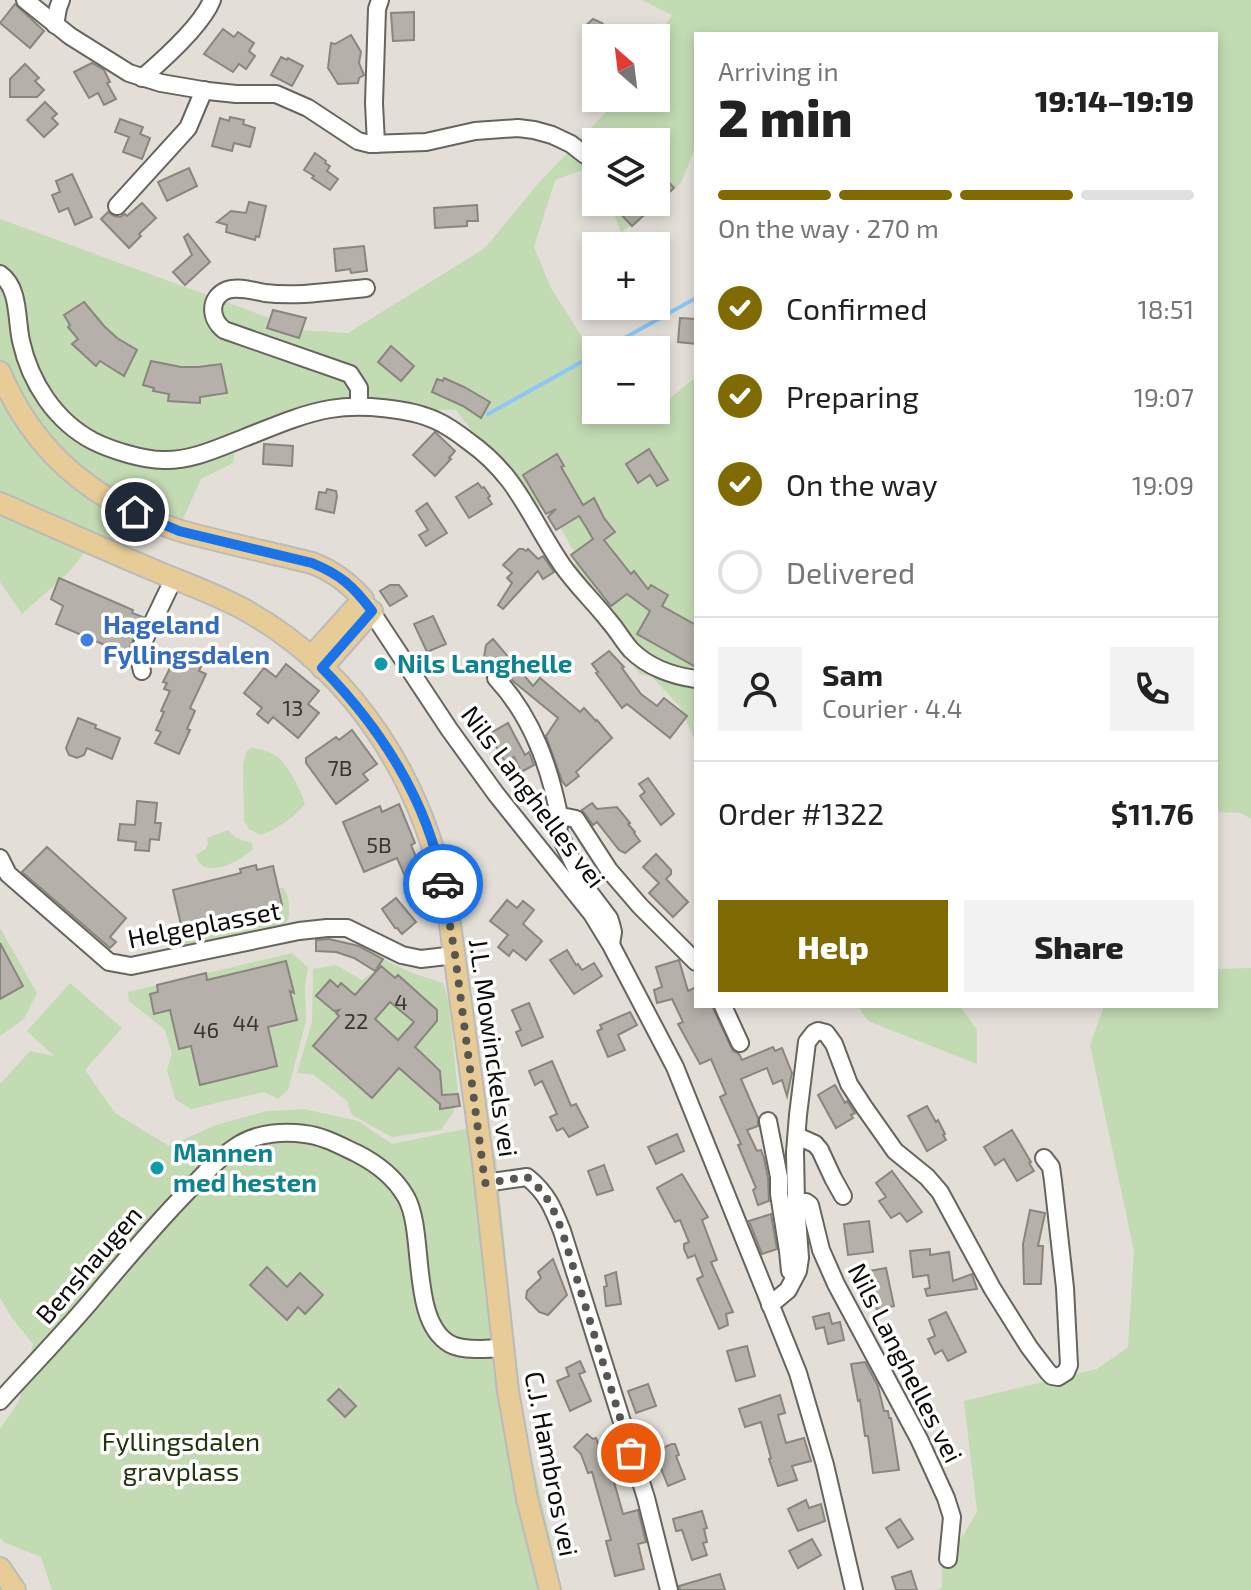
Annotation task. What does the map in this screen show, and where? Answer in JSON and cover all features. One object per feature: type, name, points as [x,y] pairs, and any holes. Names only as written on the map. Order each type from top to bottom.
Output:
[{"type":"main road","points":[[0,372],[23,415],[51,453],[109,500],[179,531],[312,563],[332,571],[352,585],[368,605],[317,662]]},
{"type":"main road","name":"J.L. Mowinckels vei","points":[[0,503],[246,610],[294,642],[317,662],[347,693],[382,738],[407,780],[441,871],[455,955],[504,1348]]},
{"type":"main road","name":"C.J. Hambros vei","points":[[504,1348],[508,1391],[527,1499],[550,1590]]},
{"type":"main road","points":[[0,1568],[15,1590]]},
{"type":"street","points":[[25,0],[55,25],[129,73],[204,90],[276,94],[308,108],[358,141],[376,144],[426,142],[475,131],[518,128],[552,135],[582,153]]},
{"type":"street","points":[[55,25],[61,0]]},
{"type":"street","points":[[142,78],[205,14],[212,0]]},
{"type":"street","points":[[376,144],[374,103],[377,9],[380,0]]},
{"type":"street","points":[[117,206],[188,128],[204,90]]},
{"type":"street","points":[[0,274],[10,284],[14,294],[27,364],[37,386],[54,409],[91,440],[117,450],[161,460],[214,450],[328,409],[359,406],[437,421],[483,452],[514,485],[563,567],[632,651],[674,676],[694,679]]},
{"type":"street","points":[[359,406],[359,388],[350,374],[224,330],[216,322],[213,309],[219,296],[231,289],[288,295],[366,288]]},
{"type":"street","points":[[142,671],[138,653],[174,578]]},
{"type":"street","name":"Nils Langhelles vei","points":[[368,605],[449,729],[496,794],[592,914],[675,1067],[798,1373],[825,1465],[854,1590]]},
{"type":"street","name":"Nils Langhelles vei","points":[[496,678],[525,717],[541,749],[554,789],[560,820],[558,831],[584,885],[609,918],[613,932],[611,945]]},
{"type":"street","name":"Nils Langhelles vei","points":[[560,820],[566,817],[576,819],[595,850],[628,892],[694,960]]},
{"type":"street","name":"Helgeplasset","points":[[0,858],[8,874],[109,962],[119,965],[144,964],[299,931],[327,928],[347,928],[402,955],[421,959],[455,955]]},
{"type":"street","points":[[724,1008],[740,1043]]},
{"type":"street","points":[[770,1305],[783,1296],[798,1271],[797,1136],[807,1042],[814,1033],[826,1033],[834,1044],[849,1084],[895,1151],[940,1192],[992,1288],[1029,1347],[1048,1372],[1058,1377],[1066,1372],[1069,1365],[1065,1288],[1051,1167],[1044,1158]]},
{"type":"street","points":[[768,1121],[779,1177],[790,1275],[794,1278]]},
{"type":"street","name":"Benshaugen","points":[[0,1401],[204,1173],[243,1142],[276,1133],[306,1134],[326,1140],[373,1161],[387,1173],[406,1197],[411,1209],[425,1305],[441,1337],[452,1346],[504,1348]]},
{"type":"street","points":[[797,1136],[815,1144],[820,1150],[843,1196]]},
{"type":"street","name":"J.L. Mowinckels vei","points":[[485,1183],[527,1177],[542,1189],[553,1208],[646,1498],[669,1590]]},
{"type":"street","name":"Nils Langhelles vei","points":[[796,1203],[806,1202],[810,1205],[821,1250],[836,1284],[919,1439],[946,1498],[952,1517],[948,1559]]},
{"type":"green space","points":[[642,0],[1251,0],[1251,819],[1241,813],[1218,812],[1218,32],[694,32],[694,151],[681,183],[670,192],[670,128],[591,128],[606,112],[670,112],[670,24],[666,24],[672,15]]},
{"type":"green space","points":[[582,137],[582,170],[555,180],[534,247],[551,288],[582,337],[582,424],[670,424],[670,398],[694,379],[694,739],[681,708],[652,677],[640,674],[573,590],[569,582],[577,557],[551,511],[526,503],[456,410],[355,409],[236,446],[233,463],[201,479],[178,530],[137,544],[92,543],[69,572],[22,614],[0,582],[0,219],[302,330],[348,333],[485,248],[536,186]]},
{"type":"green space","points":[[615,216],[641,216],[622,232]]},
{"type":"green space","points":[[252,748],[272,754],[282,761],[305,804],[285,822],[261,835],[249,829],[244,821],[243,764],[247,751]]},
{"type":"green space","points":[[228,830],[236,838],[252,843],[253,849],[222,867],[205,867],[199,863],[196,854],[206,849],[207,838]]},
{"type":"green space","points":[[278,888],[283,888],[289,903],[288,920],[283,925],[176,949],[182,929],[282,905]]},
{"type":"green space","points":[[0,928],[37,993],[24,1019],[0,1036]]},
{"type":"green space","points":[[292,953],[308,967],[306,1021],[288,1090],[278,1099],[264,1092],[191,1109],[175,1099],[167,1070],[172,1054],[165,1030],[129,1001],[128,992]]},
{"type":"green space","points":[[383,959],[443,983],[449,1003],[458,1094],[452,1095],[454,1111],[441,1130],[392,1137],[352,1115],[347,1101],[314,1075],[297,1073],[312,1022],[313,969],[336,965],[362,980],[375,971]]},
{"type":"green space","points":[[1251,968],[1251,1590],[938,1590],[942,1587],[942,1561],[950,1557],[977,1512],[964,1401],[1097,1369],[1128,1347],[1134,1251],[1090,1045],[1103,1008],[1218,1008],[1218,969]]},
{"type":"green space","name":"Fyllingsdalen gravplass","points":[[70,983],[122,1028],[85,1070],[115,1113],[169,1146],[216,1125],[267,1111],[304,1109],[358,1121],[392,1144],[484,1125],[496,1159],[522,1415],[562,1590],[52,1590],[41,1557],[3,1542],[0,1538],[0,1429],[19,1401],[33,1344],[0,1298],[0,1084],[30,1051],[54,1056],[27,1031]]},
{"type":"green space","points":[[859,1008],[961,1008],[977,1030],[977,1064],[868,1021]]},
{"type":"building","points":[[15,4],[44,31],[30,48],[0,23]]},
{"type":"building","points":[[414,12],[414,40],[393,41],[391,13]]},
{"type":"building","points":[[593,19],[603,24],[587,24]]},
{"type":"building","points":[[223,29],[234,37],[238,32],[254,43],[249,51],[255,56],[246,69],[239,64],[233,72],[204,54]]},
{"type":"building","points":[[351,35],[361,52],[359,63],[364,75],[358,83],[338,84],[328,68],[331,43],[335,44]]},
{"type":"building","points":[[281,57],[303,66],[292,86],[271,75]]},
{"type":"building","points":[[92,63],[104,70],[116,99],[104,105],[98,93],[89,98],[74,72]]},
{"type":"building","points":[[25,64],[39,78],[35,81],[44,90],[37,97],[10,97],[10,79]]},
{"type":"building","points":[[45,102],[57,114],[52,118],[58,124],[44,137],[27,120]]},
{"type":"building","points":[[230,117],[244,120],[243,124],[255,128],[250,147],[234,143],[232,151],[212,146],[220,118],[229,121]]},
{"type":"building","points":[[120,119],[143,127],[140,134],[150,138],[142,159],[123,152],[129,137],[115,132]]},
{"type":"building","points":[[315,153],[330,166],[327,171],[338,179],[330,190],[304,170]]},
{"type":"building","points":[[189,168],[197,186],[167,201],[158,182]]},
{"type":"building","points":[[72,174],[92,217],[75,225],[68,208],[59,212],[52,195],[60,192],[56,181]]},
{"type":"building","points":[[249,202],[266,206],[259,237],[256,236],[255,240],[226,232],[227,225],[217,222],[231,211],[246,213]]},
{"type":"building","points":[[142,203],[156,218],[129,248],[101,219],[108,212],[114,216],[127,216]]},
{"type":"building","points":[[477,205],[478,221],[467,221],[467,226],[435,228],[434,208]]},
{"type":"building","points":[[623,216],[643,216],[632,226]]},
{"type":"building","points":[[188,234],[210,262],[185,285],[173,272],[192,255],[184,237]]},
{"type":"building","points":[[364,246],[367,271],[336,271],[334,249]]},
{"type":"building","points":[[84,302],[117,338],[137,350],[124,376],[100,361],[96,366],[72,344],[78,339],[68,327],[70,325],[64,315]]},
{"type":"building","points":[[273,310],[306,318],[299,338],[267,328]]},
{"type":"building","points":[[680,318],[694,319],[694,344],[678,342]]},
{"type":"building","points":[[391,346],[414,366],[401,381],[378,362]]},
{"type":"building","points":[[151,361],[181,367],[221,364],[227,393],[200,397],[200,403],[168,401],[169,394],[143,385]]},
{"type":"building","points":[[444,378],[490,402],[481,418],[432,392],[437,379],[443,381]]},
{"type":"building","points":[[435,432],[455,451],[435,476],[413,455]]},
{"type":"building","points":[[264,444],[293,446],[292,466],[263,464]]},
{"type":"building","points":[[649,449],[668,480],[657,486],[650,475],[638,483],[626,464]]},
{"type":"building","points":[[557,454],[583,505],[594,498],[615,532],[604,540],[631,574],[634,571],[648,589],[651,585],[668,595],[662,606],[694,624],[694,666],[637,634],[650,611],[627,594],[611,606],[571,555],[593,539],[579,516],[556,530],[548,517],[556,509],[546,514],[523,475]]},
{"type":"building","points":[[478,483],[490,496],[488,498],[492,504],[469,518],[456,497]]},
{"type":"building","points":[[327,489],[336,491],[334,513],[316,509],[319,492],[326,493]]},
{"type":"building","points":[[427,503],[447,533],[426,546],[419,535],[428,530],[416,511]]},
{"type":"building","points":[[519,549],[528,549],[538,559],[543,556],[554,572],[543,579],[538,571],[503,609],[498,605],[512,583],[507,578],[512,573],[503,565]]},
{"type":"building","points":[[59,578],[143,617],[128,652],[117,647],[116,650],[56,624],[63,606],[51,599]]},
{"type":"building","points":[[390,585],[399,585],[407,596],[390,606],[380,591]]},
{"type":"building","points":[[433,616],[446,644],[427,652],[414,624]]},
{"type":"building","points":[[493,639],[533,686],[540,678],[580,712],[584,708],[612,738],[576,772],[579,776],[566,786],[546,736],[558,718],[504,670],[483,663],[486,645]]},
{"type":"building","points":[[609,651],[624,667],[641,694],[657,706],[664,698],[687,716],[670,738],[627,704],[622,708],[596,673],[592,664]]},
{"type":"building","points":[[186,654],[203,662],[199,671],[206,674],[190,708],[195,711],[179,754],[155,743],[161,732],[156,730],[164,712],[161,711],[170,691],[164,689],[167,683],[163,682],[171,666],[178,670]]},
{"type":"building","points":[[286,664],[319,691],[308,704],[319,713],[298,738],[273,717],[268,723],[257,714],[262,708],[244,693],[264,668],[276,677]]},
{"type":"building","points":[[78,718],[120,738],[112,759],[87,748],[84,755],[77,758],[69,755],[66,748]]},
{"type":"building","points":[[508,723],[525,755],[529,752],[534,765],[521,772],[514,757],[505,762],[489,734]]},
{"type":"building","points":[[352,730],[377,764],[363,774],[368,780],[336,804],[306,763],[306,758]]},
{"type":"building","points":[[648,778],[674,814],[661,825],[640,796],[645,792],[639,784]]},
{"type":"building","points":[[137,801],[157,803],[155,823],[161,823],[159,840],[150,839],[149,851],[135,850],[136,842],[118,840],[120,824],[135,825]]},
{"type":"building","points":[[592,803],[597,809],[617,807],[640,841],[625,853],[619,850],[597,822],[593,825],[582,810]]},
{"type":"building","points":[[399,804],[427,883],[411,890],[397,858],[364,872],[343,822],[380,806],[382,812]]},
{"type":"building","points":[[47,847],[126,918],[110,937],[116,942],[110,948],[22,872]]},
{"type":"building","points":[[656,854],[671,870],[666,879],[688,902],[673,917],[649,893],[659,883],[643,867]]},
{"type":"building","points":[[256,865],[257,870],[273,866],[282,905],[182,929],[173,890],[241,873],[240,869]]},
{"type":"building","points":[[396,898],[416,922],[402,934],[382,909]]},
{"type":"building","points":[[507,900],[517,908],[523,901],[534,910],[523,924],[542,941],[526,960],[513,950],[509,956],[498,947],[508,935],[490,921]]},
{"type":"building","points":[[329,939],[359,946],[383,959],[375,971],[354,958],[336,952],[316,951],[316,940]]},
{"type":"building","points":[[0,943],[23,986],[0,999]]},
{"type":"building","points":[[567,950],[582,970],[594,963],[602,976],[574,994],[550,960]]},
{"type":"building","points":[[679,960],[688,991],[694,988],[694,1008],[713,1008],[733,1051],[742,1060],[773,1047],[775,1051],[782,1048],[792,1073],[787,1096],[782,1080],[773,1084],[767,1068],[741,1079],[758,1118],[758,1126],[747,1130],[764,1158],[769,1201],[758,1205],[753,1190],[756,1188],[738,1145],[741,1144],[720,1097],[726,1094],[711,1059],[700,1064],[678,1024],[683,1022],[672,999],[657,1003],[654,990],[662,987],[656,967]]},
{"type":"building","points":[[286,961],[297,1020],[268,1027],[277,1066],[200,1085],[191,1046],[179,1049],[170,1010],[154,1014],[150,994],[158,992],[157,985],[206,973],[207,980]]},
{"type":"building","points":[[381,966],[395,978],[398,975],[437,1010],[437,1021],[415,1047],[440,1071],[442,1095],[458,1094],[460,1106],[440,1109],[440,1104],[399,1068],[372,1098],[313,1046],[339,1016],[336,1013],[339,1010],[334,1011],[316,996],[330,980],[338,987],[341,983],[355,995]],"holes":[[[390,1002],[414,1022],[398,1040],[375,1019]]]},
{"type":"building","points":[[529,1003],[543,1037],[522,1046],[516,1032],[521,1030],[512,1010]]},
{"type":"building","points":[[630,1012],[637,1025],[618,1035],[625,1050],[608,1057],[597,1031],[602,1029],[600,1025]]},
{"type":"building","points":[[552,1061],[571,1106],[576,1104],[588,1127],[569,1137],[563,1128],[557,1131],[550,1117],[557,1114],[542,1081],[535,1085],[529,1071]]},
{"type":"building","points":[[835,1085],[855,1113],[851,1115],[853,1118],[836,1128],[818,1095]]},
{"type":"building","points":[[927,1106],[936,1122],[938,1120],[946,1140],[927,1151],[908,1116]]},
{"type":"building","points":[[1012,1130],[1034,1171],[1017,1181],[1004,1159],[995,1165],[984,1147]]},
{"type":"building","points":[[677,1134],[684,1151],[656,1164],[648,1147]]},
{"type":"building","points":[[604,1165],[613,1190],[597,1195],[588,1171]]},
{"type":"building","points":[[892,1171],[922,1212],[907,1222],[900,1213],[891,1218],[879,1201],[886,1197],[876,1183]]},
{"type":"building","points":[[682,1174],[708,1217],[702,1220],[717,1260],[711,1262],[733,1312],[726,1314],[728,1325],[719,1329],[697,1279],[703,1276],[695,1255],[688,1258],[684,1249],[684,1244],[689,1242],[680,1220],[675,1222],[657,1188]]},
{"type":"building","points":[[1030,1210],[1045,1213],[1038,1246],[1043,1246],[1041,1284],[1024,1284],[1023,1244]]},
{"type":"building","points":[[771,1214],[777,1249],[762,1254],[749,1221]]},
{"type":"building","points":[[869,1221],[873,1252],[848,1255],[844,1224]]},
{"type":"building","points":[[930,1249],[930,1255],[949,1252],[953,1281],[972,1274],[977,1289],[927,1296],[925,1289],[930,1288],[928,1275],[913,1277],[910,1251]]},
{"type":"building","points":[[553,1259],[567,1295],[548,1315],[539,1312],[526,1298],[527,1291],[541,1278],[538,1272]]},
{"type":"building","points":[[267,1267],[287,1287],[300,1273],[323,1295],[305,1314],[298,1307],[287,1320],[250,1285]]},
{"type":"building","points":[[886,1268],[894,1306],[877,1310],[869,1271]]},
{"type":"building","points":[[616,1272],[621,1304],[606,1306],[605,1276]]},
{"type":"building","points":[[946,1312],[966,1352],[948,1361],[942,1350],[935,1354],[928,1339],[935,1336],[929,1320]]},
{"type":"building","points":[[829,1313],[832,1324],[840,1322],[844,1340],[828,1344],[824,1327],[816,1329],[813,1317]]},
{"type":"building","points":[[747,1346],[755,1376],[736,1381],[727,1351]]},
{"type":"building","points":[[580,1361],[585,1372],[579,1374],[591,1401],[570,1411],[557,1381],[569,1376],[566,1368]]},
{"type":"building","points":[[865,1362],[878,1386],[884,1411],[888,1411],[891,1418],[899,1470],[873,1473],[868,1436],[865,1436],[851,1364]]},
{"type":"building","points":[[648,1384],[656,1406],[636,1413],[628,1391]]},
{"type":"building","points":[[339,1389],[356,1406],[345,1417],[328,1400]]},
{"type":"building","points":[[780,1395],[785,1413],[778,1415],[786,1443],[804,1438],[811,1461],[792,1466],[797,1480],[778,1486],[761,1422],[745,1427],[739,1409]]},
{"type":"building","points":[[587,1434],[596,1438],[600,1448],[610,1445],[615,1461],[609,1464],[623,1514],[638,1510],[646,1542],[638,1544],[644,1569],[615,1576],[606,1541],[611,1540],[592,1472],[588,1473],[581,1454],[574,1447]]},
{"type":"building","points":[[675,1444],[685,1479],[668,1486],[654,1451]]},
{"type":"building","points":[[806,1500],[809,1508],[821,1504],[825,1521],[798,1531],[788,1509]]},
{"type":"building","points":[[702,1511],[707,1528],[704,1529],[707,1542],[703,1543],[707,1555],[692,1560],[682,1530],[676,1531],[673,1519]]},
{"type":"building","points":[[900,1519],[913,1539],[898,1548],[886,1528]]},
{"type":"building","points":[[812,1539],[821,1555],[798,1568],[789,1551]]},
{"type":"building","points":[[911,1571],[917,1590],[896,1590],[892,1577]]},
{"type":"building","points":[[720,1574],[725,1590],[680,1590],[679,1586]]},
{"type":"waterway","points":[[628,336],[694,299]]},
{"type":"waterway","points":[[488,414],[582,362]]},
{"type":"way so far","points":[[443,884],[485,1183],[527,1177],[542,1189],[553,1208],[631,1453]]},
{"type":"place","name":"Hageland Fyllingsdalen","points":[[87,640]]},
{"type":"place","name":"Nils Langhelle","points":[[381,664]]},
{"type":"place","name":"Mannen med hesten","points":[[157,1168]]},
{"type":"route","points":[[135,512],[179,531],[312,563],[332,571],[352,585],[372,611],[322,668],[347,693],[382,738],[407,780],[426,826],[443,884]]}]
